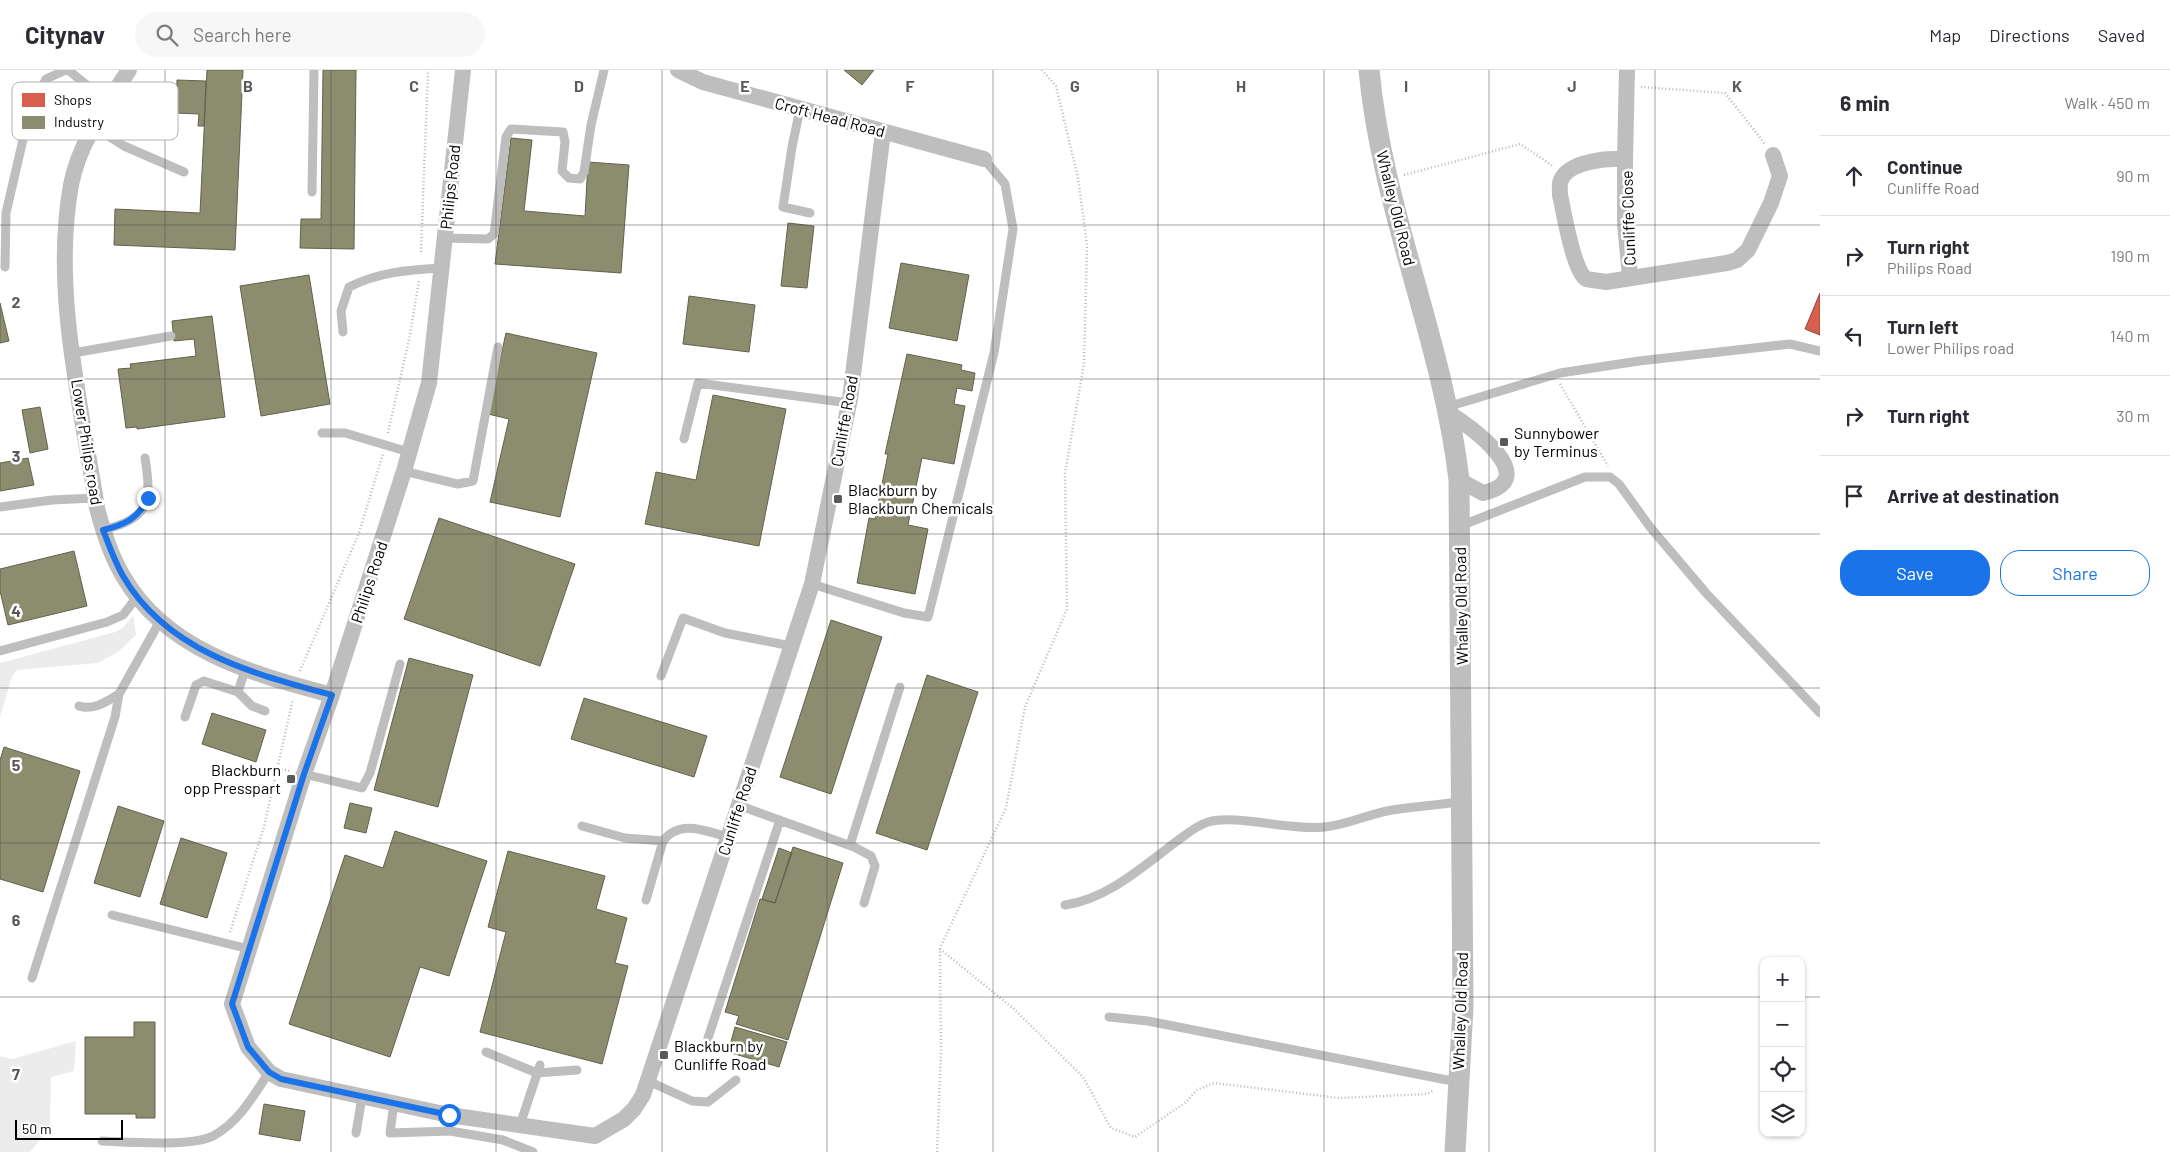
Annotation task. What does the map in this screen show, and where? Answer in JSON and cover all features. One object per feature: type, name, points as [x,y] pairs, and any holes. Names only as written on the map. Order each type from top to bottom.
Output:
[{"type":"street","name":"Lower Philips road","points":[[120,82],[128,70]]},
{"type":"street","name":"Philips Road","points":[[269,1072],[248,1047],[232,1004],[304,774],[332,695],[404,471],[429,384],[462,70]]},
{"type":"street","name":"Croft Head Road","points":[[678,70],[702,82],[984,159]]},
{"type":"street","name":"Whalley Old Road","points":[[1369,70],[1373,113],[1387,179],[1448,410],[1459,480],[1463,801],[1463,1007],[1452,1080],[1455,1152]]},
{"type":"street","name":"Cunliffe Close","points":[[1627,78],[1626,231],[1630,277]]},
{"type":"street","name":"Cunliffe Road","points":[[269,1072],[295,1083],[449,1115],[595,1136],[610,1129],[634,1109],[643,1095],[812,584],[849,403],[883,132]]},
{"type":"street","name":"Lower Philips road","points":[[88,140],[72,184],[66,242],[66,303],[95,498],[103,530],[122,575],[137,598],[160,621],[197,649],[245,670],[332,695]]},
{"type":"street","name":"Cunliffe Close","points":[[1625,159],[1605,158],[1578,166],[1565,174],[1561,180],[1560,195],[1580,273],[1586,279],[1597,282],[1727,263],[1743,255],[1771,203],[1780,176],[1774,155]]},
{"type":"street","points":[[1448,410],[1486,440],[1503,460],[1506,471],[1503,483],[1493,491],[1483,493],[1459,480]]},
{"type":"lane","points":[[45,82],[46,79],[67,70],[82,82]]},
{"type":"lane","points":[[312,192],[314,70]]},
{"type":"lane","points":[[444,238],[488,239],[494,234],[506,137],[511,129],[563,132],[565,142],[562,171],[569,178],[580,179],[584,172],[590,125],[604,70]]},
{"type":"lane","points":[[800,110],[783,207],[810,213]]},
{"type":"lane","points":[[5,267],[6,213],[23,140]]},
{"type":"lane","points":[[115,140],[184,172]]},
{"type":"lane","points":[[812,584],[904,612],[928,617],[994,353],[1013,229],[1005,184],[984,159]]},
{"type":"lane","points":[[343,332],[341,311],[349,287],[370,276],[441,268]]},
{"type":"lane","points":[[73,353],[171,336]]},
{"type":"lane","points":[[1448,410],[1554,375],[1639,361],[1790,344],[1820,351]]},
{"type":"lane","points":[[404,471],[458,484],[473,481],[498,347]]},
{"type":"lane","points":[[684,439],[698,383],[849,403]]},
{"type":"lane","points":[[322,433],[345,432],[409,452]]},
{"type":"lane","points":[[103,530],[124,525],[142,510],[148,498],[149,488],[145,458]]},
{"type":"lane","points":[[1460,526],[1585,477],[1610,477],[1619,484],[1650,527],[1706,593],[1820,713]]},
{"type":"lane","points":[[0,507],[52,500],[95,498]]},
{"type":"lane","points":[[0,651],[107,622],[123,615],[137,598]]},
{"type":"lane","points":[[661,676],[683,618],[725,633],[791,646]]},
{"type":"lane","points":[[32,978],[112,726],[119,694],[160,621]]},
{"type":"lane","points":[[304,774],[362,788],[370,773],[400,664]]},
{"type":"lane","points":[[238,692],[245,670]]},
{"type":"lane","points":[[184,717],[196,685],[204,680],[238,692],[252,706],[266,711]]},
{"type":"lane","points":[[850,845],[900,687]]},
{"type":"lane","points":[[79,706],[85,708],[99,706],[119,694]]},
{"type":"lane","points":[[1065,905],[1085,902],[1103,893],[1190,832],[1208,822],[1245,822],[1300,828],[1326,827],[1392,810],[1463,801]]},
{"type":"lane","points":[[738,805],[850,845],[871,856],[876,866],[864,903]]},
{"type":"lane","points":[[708,1038],[780,820]]},
{"type":"lane","points":[[582,826],[625,838],[663,841]]},
{"type":"lane","points":[[646,900],[663,841],[670,833],[680,828],[728,837]]},
{"type":"lane","points":[[112,915],[249,949]]},
{"type":"lane","points":[[1109,1017],[1148,1021],[1452,1080]]},
{"type":"lane","points":[[486,1052],[539,1069],[577,1070]]},
{"type":"lane","points":[[520,1125],[539,1069]]},
{"type":"lane","points":[[102,1141],[178,1142],[212,1136],[238,1116],[269,1072]]},
{"type":"lane","points":[[648,1080],[692,1101],[708,1102],[736,1080]]},
{"type":"lane","points":[[356,1134],[362,1097]]},
{"type":"lane","points":[[394,1103],[390,1133],[450,1131],[503,1140],[533,1152]]},
{"type":"path","points":[[421,252],[428,70]]},
{"type":"path","points":[[937,1152],[941,1052],[940,948],[1006,808],[1025,707],[1067,609],[1065,473],[1084,364],[1087,245],[1078,178],[1056,86],[1042,70]]},
{"type":"path","points":[[1627,78],[1725,93],[1774,155]]},
{"type":"path","points":[[1387,179],[1520,144],[1565,174]]},
{"type":"path","points":[[387,439],[410,335],[419,278]]},
{"type":"path","points":[[1554,375],[1608,467],[1610,477]]},
{"type":"path","points":[[298,674],[359,533],[383,453]]},
{"type":"path","points":[[226,944],[264,827],[293,695]]},
{"type":"path","points":[[940,948],[1014,1009],[1083,1077],[1111,1128],[1136,1137],[1186,1102],[1197,1090],[1214,1083],[1339,1098],[1428,1094],[1452,1080]]},
{"type":"shaded area","points":[[133,615],[136,635],[118,652],[98,663],[17,670],[12,676],[0,717],[0,663],[115,632],[123,628]]},
{"type":"shaded area","points":[[76,1041],[74,1071],[51,1077],[50,1127],[30,1152],[0,1152],[0,1056],[12,1059]]},
{"type":"building: Shops","points":[[1820,293],[1820,335],[1805,329]]},
{"type":"building: Industry","points":[[207,70],[243,70],[235,250],[114,245],[115,209],[200,213]]},
{"type":"building: Industry","points":[[323,70],[356,70],[354,249],[300,248],[301,219],[321,219]]},
{"type":"building: Industry","points":[[844,70],[874,70],[862,85]]},
{"type":"building: Industry","points":[[177,80],[206,81],[204,126],[198,126],[199,114],[178,113]]},
{"type":"building: Industry","points":[[511,138],[532,140],[524,211],[585,216],[588,162],[629,165],[621,273],[495,264]]},
{"type":"building: Industry","points":[[788,223],[814,226],[807,288],[781,286]]},
{"type":"building: Industry","points":[[901,263],[969,275],[957,341],[889,328]]},
{"type":"building: Industry","points":[[309,275],[330,404],[261,416],[240,286]]},
{"type":"building: Industry","points":[[689,296],[755,305],[749,352],[683,344]]},
{"type":"building: Industry","points":[[0,303],[9,341],[0,343]]},
{"type":"building: Industry","points":[[212,316],[225,417],[137,429],[137,427],[126,428],[118,369],[131,368],[130,364],[196,356],[194,339],[174,341],[172,321]]},
{"type":"building: Industry","points":[[506,333],[597,353],[560,517],[490,502],[509,419],[488,414]]},
{"type":"building: Industry","points":[[907,354],[962,365],[961,370],[975,373],[972,391],[957,388],[954,404],[965,406],[954,464],[922,458],[908,525],[928,529],[915,594],[857,583],[869,518],[875,519],[888,454],[885,454]]},
{"type":"building: Industry","points":[[713,395],[786,409],[759,546],[645,524],[656,472],[696,480]]},
{"type":"building: Industry","points":[[40,407],[48,449],[30,453],[22,410]]},
{"type":"building: Industry","points":[[28,458],[34,485],[0,491],[0,463]]},
{"type":"building: Industry","points":[[439,518],[575,564],[540,666],[404,619]]},
{"type":"building: Industry","points":[[74,551],[87,606],[8,625],[0,591],[0,569]]},
{"type":"building: Industry","points":[[831,620],[882,637],[831,794],[780,777]]},
{"type":"building: Industry","points":[[409,658],[473,675],[438,807],[374,790]]},
{"type":"building: Industry","points":[[927,675],[978,692],[927,850],[876,833]]},
{"type":"building: Industry","points":[[584,698],[707,736],[694,777],[571,739]]},
{"type":"building: Industry","points":[[212,713],[266,730],[256,762],[202,744]]},
{"type":"building: Industry","points":[[4,747],[80,771],[43,892],[0,879],[0,760]]},
{"type":"building: Industry","points":[[350,803],[372,808],[366,833],[344,828]]},
{"type":"building: Industry","points":[[118,806],[164,821],[140,897],[94,883]]},
{"type":"building: Industry","points":[[395,831],[487,861],[449,976],[420,967],[390,1057],[289,1024],[345,855],[383,868]]},
{"type":"building: Industry","points":[[181,838],[227,853],[207,918],[160,904]]},
{"type":"building: Industry","points":[[793,847],[843,863],[788,1040],[736,1024],[739,1016],[725,1012],[760,899],[775,903]]},
{"type":"building: Industry","points":[[779,848],[792,853],[775,903],[762,899]]},
{"type":"building: Industry","points":[[508,851],[605,876],[596,909],[627,918],[615,963],[628,966],[602,1064],[480,1032],[506,932],[488,927]]},
{"type":"building: Industry","points":[[134,1022],[155,1022],[155,1118],[136,1118],[136,1114],[85,1114],[85,1037],[134,1037]]},
{"type":"building: Industry","points":[[735,1027],[787,1042],[779,1067],[728,1052]]},
{"type":"building: Industry","points":[[264,1104],[305,1111],[300,1141],[259,1134]]},
{"type":"place","name":"Sunnybower by Terminus","points":[[1504,442]]},
{"type":"place","name":"Blackburn by Blackburn Chemicals","points":[[838,499]]},
{"type":"place","name":"Blackburn opp Presspart","points":[[291,779]]},
{"type":"place","name":"Blackburn by Cunliffe Road","points":[[664,1055]]},
{"type":"route","points":[[148,498],[136,517],[124,525],[103,530],[122,575],[137,598],[160,621],[197,649],[258,675],[332,695],[304,774],[232,1004],[248,1047],[269,1072],[281,1079],[449,1115]]}]
